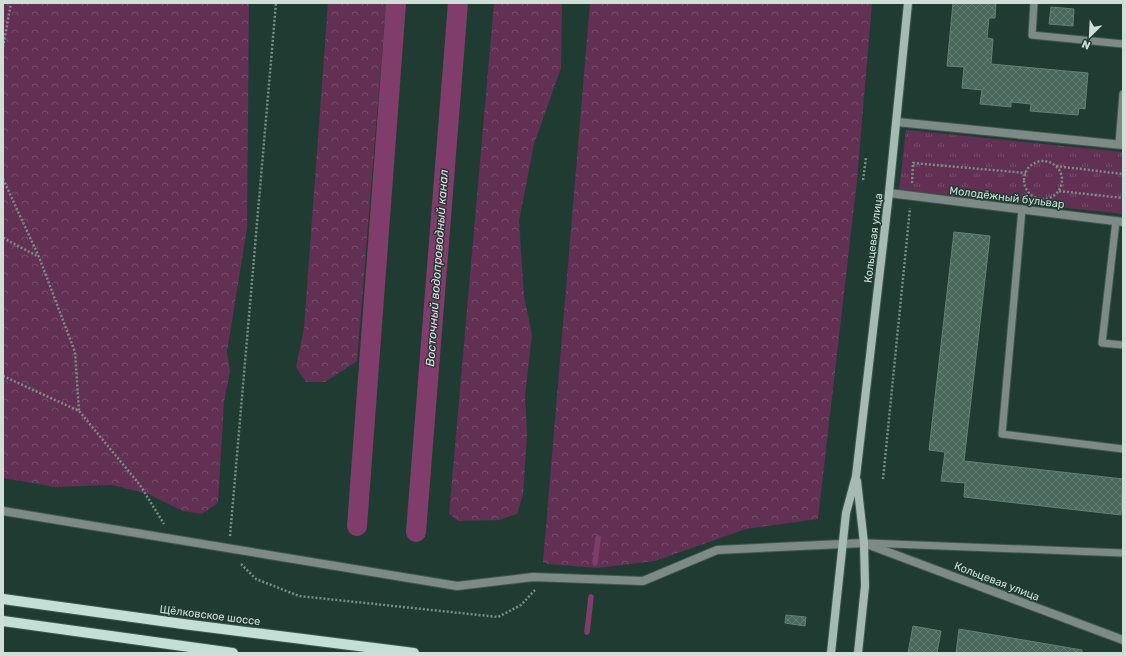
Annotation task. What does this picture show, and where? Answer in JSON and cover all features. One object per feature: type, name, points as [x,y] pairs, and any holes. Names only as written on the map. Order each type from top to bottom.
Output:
[{"type":"main road","name":"Щёлковское шоссе","points":[[3,599],[183,624],[414,653]]},
{"type":"main road","points":[[3,621],[202,651],[233,653]]},
{"type":"street","name":"Кольцевая улица","points":[[831,653],[846,513],[856,476],[897,122],[908,3]]},
{"type":"street","points":[[897,122],[1121,144]]},
{"type":"street","name":"Молодёжный бульвар","points":[[889,193],[1120,221]]},
{"type":"street","name":"Кольцевая улица","points":[[856,476],[864,543],[865,586],[858,653]]},
{"type":"street","points":[[3,511],[457,586],[533,577],[643,581],[717,550],[864,543]]},
{"type":"street","name":"Кольцевая улица","points":[[864,543],[1123,640]]},
{"type":"lane","points":[[1034,3],[1032,35],[1123,44]]},
{"type":"lane","points":[[1121,144],[1123,94]]},
{"type":"lane","points":[[1022,209],[1002,434],[1123,449]]},
{"type":"lane","points":[[1120,221],[1102,343],[1123,345]]},
{"type":"lane","points":[[864,543],[1123,553]]},
{"type":"path","points":[[3,46],[11,3]]},
{"type":"path","points":[[229,548],[276,3]]},
{"type":"path","points":[[863,180],[866,158]]},
{"type":"path","points":[[1056,166],[1062,175],[1059,191],[1049,198],[1043,199],[1032,195],[1025,185],[1024,179],[1026,173],[1033,164],[1039,162],[1045,161],[1056,166],[1123,174]]},
{"type":"path","points":[[883,479],[913,163],[1026,173]]},
{"type":"path","points":[[3,179],[40,256],[75,352],[79,411]]},
{"type":"path","points":[[1059,191],[1123,198]]},
{"type":"path","points":[[3,238],[40,256]]},
{"type":"path","points":[[3,376],[79,411],[140,486],[174,539]]},
{"type":"path","points":[[240,564],[256,579],[299,596],[498,617],[521,605],[535,590]]},
{"type":"green space","points":[[3,3],[249,3],[247,228],[227,352],[230,371],[224,402],[218,503],[202,514],[183,511],[148,494],[112,485],[55,487],[3,478]]},
{"type":"green space","points":[[328,3],[386,3],[357,361],[325,382],[306,382],[296,367],[304,328]]},
{"type":"green space","points":[[494,3],[562,3],[561,68],[534,144],[519,221],[524,296],[532,335],[525,396],[527,435],[523,495],[517,514],[499,520],[458,521],[449,514]]},
{"type":"green space","points":[[590,3],[872,3],[857,180],[818,519],[746,529],[655,561],[597,568],[548,564],[543,562]]},
{"type":"green space","points":[[906,130],[1123,152],[1123,214],[899,190]]},
{"type":"building","points":[[953,3],[996,3],[995,18],[989,18],[987,38],[993,39],[991,64],[1088,73],[1085,109],[1079,108],[1078,115],[1030,111],[1031,104],[1011,102],[1011,107],[980,104],[982,90],[962,88],[964,67],[947,66]]},
{"type":"building","points":[[1051,7],[1074,9],[1073,26],[1049,24]]},
{"type":"building","points":[[954,232],[990,236],[964,461],[1123,479],[1121,515],[964,497],[965,483],[941,481],[945,452],[929,450]]},
{"type":"building","points":[[786,615],[806,617],[805,626],[785,623]]},
{"type":"building","points":[[913,626],[941,631],[937,653],[908,653]]},
{"type":"building","points":[[959,629],[1082,650],[1082,653],[956,653]]},
{"type":"waterway","name":"Восточный водопроводный канал","points":[[357,526],[396,3]]},
{"type":"waterway","name":"Восточный водопроводный канал","points":[[416,532],[458,3]]},
{"type":"waterway","points":[[595,563],[598,538]]},
{"type":"waterway","points":[[587,632],[591,597]]}]
